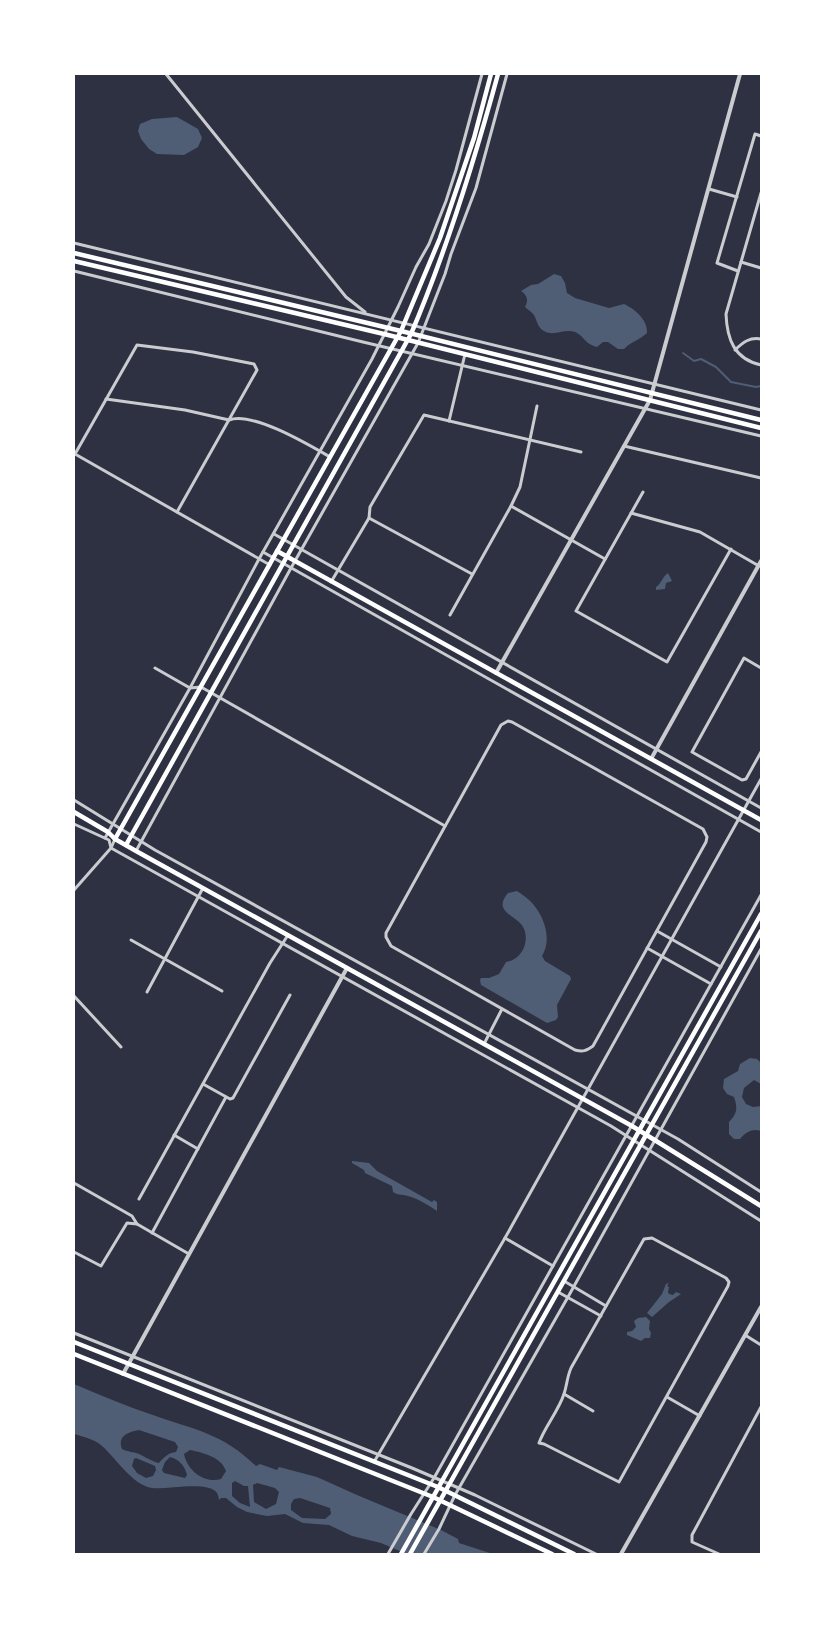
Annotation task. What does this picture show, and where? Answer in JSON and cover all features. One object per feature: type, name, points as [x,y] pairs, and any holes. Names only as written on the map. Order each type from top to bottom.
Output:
[{"type":"main road","points":[[116,839],[401,331],[440,238],[474,138],[491,74]]},
{"type":"main road","points":[[126,845],[415,326],[437,271],[480,140],[498,74]]},
{"type":"main road","points":[[74,253],[761,420]]},
{"type":"main road","points":[[74,261],[384,334],[761,428]]},
{"type":"main road","points":[[277,551],[761,820]]},
{"type":"main road","points":[[74,812],[136,851],[640,1130],[761,1206]]},
{"type":"main road","points":[[400,1554],[761,914]]},
{"type":"main road","points":[[410,1554],[761,931]]},
{"type":"main road","points":[[74,1342],[438,1487],[574,1554]]},
{"type":"main road","points":[[74,1354],[433,1497],[552,1554]]},
{"type":"main road","points":[[263,1430],[267,1419]]},
{"type":"street","points":[[166,74],[346,297],[367,314]]},
{"type":"street","points":[[104,838],[190,688],[259,559],[392,320],[416,266],[429,244],[446,201],[482,74]]},
{"type":"street","points":[[136,851],[291,568],[418,343],[476,188],[507,74]]},
{"type":"street","points":[[496,673],[653,394],[740,74]]},
{"type":"street","points":[[738,271],[717,264],[755,134],[761,136]]},
{"type":"street","points":[[709,189],[736,197]]},
{"type":"street","points":[[761,193],[726,314],[726,329],[735,350],[755,364],[761,365]]},
{"type":"street","points":[[74,243],[761,410]]},
{"type":"street","points":[[741,262],[761,268]]},
{"type":"street","points":[[74,271],[378,346],[761,436]]},
{"type":"street","points":[[735,350],[742,343],[754,338],[761,339]]},
{"type":"street","points":[[177,512],[257,370],[254,364],[193,352],[137,345],[74,454],[270,565]]},
{"type":"street","points":[[449,421],[465,354]]},
{"type":"street","points":[[106,399],[186,410],[229,420],[235,418],[268,424],[330,457]]},
{"type":"street","points":[[450,615],[520,487],[537,406]]},
{"type":"street","points":[[332,582],[369,518],[370,507],[424,415],[581,452]]},
{"type":"street","points":[[624,446],[761,478]]},
{"type":"street","points":[[643,492],[576,611],[667,662],[731,549]]},
{"type":"street","points":[[511,506],[605,559]]},
{"type":"street","points":[[631,513],[700,532],[760,563],[651,759]]},
{"type":"street","points":[[369,518],[472,574]]},
{"type":"street","points":[[273,534],[761,808]]},
{"type":"street","points":[[263,552],[761,832]]},
{"type":"street","points":[[761,668],[744,658],[692,752],[742,780],[746,779],[761,752]]},
{"type":"street","points":[[155,668],[190,688],[201,687],[211,692],[445,826]]},
{"type":"street","points":[[504,722],[512,722],[703,829],[706,833],[706,842],[657,931],[593,1046],[586,1051],[580,1052],[391,946],[386,938],[386,933],[504,722]]},
{"type":"street","points":[[374,1462],[504,1238],[761,779]]},
{"type":"street","points":[[74,800],[131,835],[678,1139],[761,1192]]},
{"type":"street","points":[[74,824],[109,840],[111,848],[626,1135],[761,1221]]},
{"type":"street","points":[[74,890],[111,848],[116,839]]},
{"type":"street","points":[[147,992],[203,888]]},
{"type":"street","points":[[388,1554],[434,1478],[554,1266],[761,895]]},
{"type":"street","points":[[657,931],[721,967]]},
{"type":"street","points":[[139,1199],[270,963],[288,935]]},
{"type":"street","points":[[131,940],[222,991]]},
{"type":"street","points":[[647,948],[711,984]]},
{"type":"street","points":[[424,1554],[458,1488],[568,1297],[761,949]]},
{"type":"street","points":[[123,1374],[347,968]]},
{"type":"street","points":[[203,1084],[230,1099],[233,1098],[290,995]]},
{"type":"street","points":[[74,996],[121,1047]]},
{"type":"street","points":[[484,1044],[502,1009]]},
{"type":"street","points":[[152,1233],[226,1097]]},
{"type":"street","points":[[174,1135],[198,1148]]},
{"type":"street","points":[[74,1183],[132,1216],[137,1224]]},
{"type":"street","points":[[74,1252],[101,1266],[126,1223],[137,1224],[188,1254]]},
{"type":"street","points":[[504,1238],[554,1266]]},
{"type":"street","points":[[652,1238],[726,1278],[729,1282],[619,1482],[544,1444],[539,1444],[564,1394],[566,1379],[571,1368],[601,1316],[644,1239],[652,1238]]},
{"type":"street","points":[[564,1281],[606,1306]]},
{"type":"street","points":[[558,1292],[601,1316]]},
{"type":"street","points":[[621,1554],[761,1307]]},
{"type":"street","points":[[74,1333],[450,1484],[596,1554]]},
{"type":"street","points":[[745,1335],[761,1345]]},
{"type":"street","points":[[564,1394],[593,1411]]},
{"type":"street","points":[[667,1396],[700,1416]]},
{"type":"street","points":[[718,1554],[692,1542],[692,1535],[761,1407]]},
{"type":"water","points":[[177,117],[198,129],[202,138],[198,147],[184,155],[157,154],[149,149],[141,139],[138,131],[140,124],[152,119]]},
{"type":"water","points":[[554,274],[561,276],[567,293],[575,298],[609,308],[624,304],[628,306],[643,319],[647,333],[624,349],[618,349],[608,342],[603,342],[597,347],[587,342],[579,334],[571,331],[548,333],[542,330],[533,314],[525,307],[527,298],[521,291],[531,285],[538,284]]},
{"type":"water","points":[[668,573],[672,581],[666,583],[665,589],[656,590],[656,587]]},
{"type":"water","points":[[517,891],[533,904],[544,922],[547,936],[542,956],[545,961],[570,976],[571,979],[557,1005],[558,1017],[556,1020],[547,1023],[481,985],[481,978],[489,978],[499,974],[506,962],[516,958],[525,946],[526,935],[524,929],[504,909],[503,905],[508,893]]},
{"type":"water","points":[[750,1058],[757,1059],[761,1063],[761,1084],[754,1080],[744,1088],[742,1097],[746,1104],[753,1107],[761,1106],[761,1131],[752,1130],[740,1139],[734,1139],[729,1134],[729,1122],[736,1111],[736,1104],[734,1097],[727,1094],[723,1088],[724,1079],[738,1071],[740,1064]]},
{"type":"water","points":[[352,1161],[369,1163],[377,1171],[432,1202],[434,1200],[437,1202],[437,1211],[416,1199],[393,1192],[392,1186],[365,1173],[364,1170],[352,1163]]},
{"type":"water","points":[[669,1283],[667,1286],[669,1287],[669,1294],[673,1295],[676,1292],[681,1294],[652,1317],[647,1313],[662,1294],[666,1284]]},
{"type":"water","points":[[646,1317],[650,1321],[650,1338],[645,1338],[641,1341],[627,1335],[627,1332],[632,1331],[636,1327],[634,1321],[638,1318]]},
{"type":"water","points":[[74,1384],[133,1408],[220,1439],[244,1455],[256,1466],[260,1464],[277,1470],[279,1467],[317,1477],[441,1530],[458,1539],[459,1543],[493,1554],[407,1554],[381,1543],[352,1536],[329,1525],[303,1523],[285,1514],[267,1516],[247,1512],[226,1498],[219,1500],[217,1493],[205,1487],[152,1488],[145,1486],[131,1477],[108,1451],[99,1444],[74,1434]],"holes":[[[139,1430],[175,1442],[178,1447],[176,1452],[166,1456],[159,1463],[122,1449],[121,1441],[127,1433]],[[190,1450],[201,1453],[216,1459],[224,1466],[226,1471],[221,1479],[203,1478],[193,1470],[184,1454]],[[170,1457],[181,1463],[187,1475],[185,1478],[164,1473],[162,1470],[165,1462]],[[136,1458],[155,1466],[156,1470],[153,1476],[146,1478],[137,1473],[132,1466]],[[235,1481],[248,1486],[250,1507],[240,1503],[232,1496],[232,1483]],[[257,1483],[275,1488],[279,1492],[276,1504],[266,1509],[254,1502],[253,1485]],[[300,1498],[330,1508],[331,1514],[325,1519],[302,1518],[291,1510],[291,1504],[294,1499]]]},
{"type":"waterway","points":[[683,353],[694,361],[701,359],[716,367],[731,382],[756,387],[761,386]]}]
